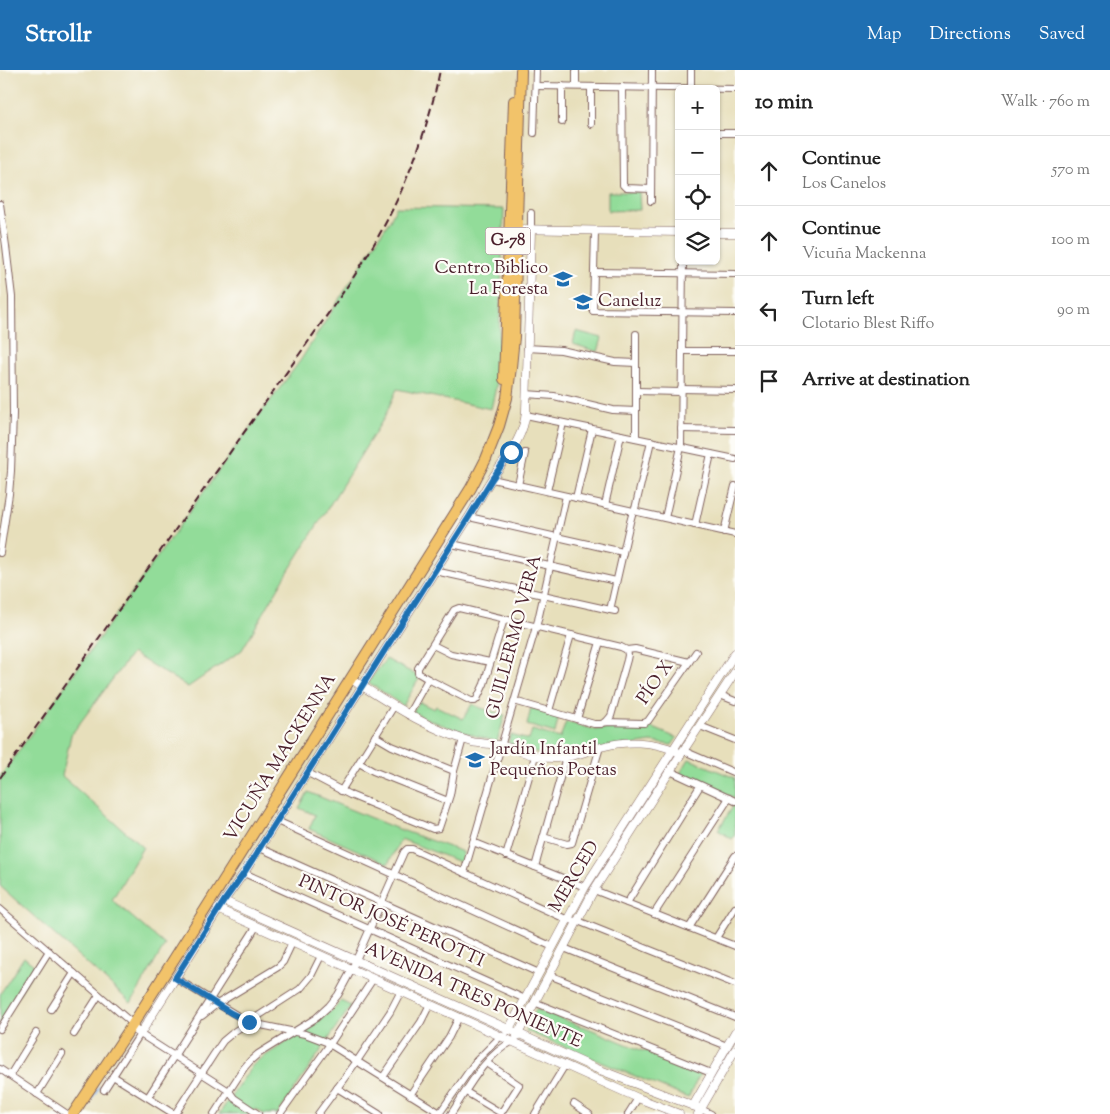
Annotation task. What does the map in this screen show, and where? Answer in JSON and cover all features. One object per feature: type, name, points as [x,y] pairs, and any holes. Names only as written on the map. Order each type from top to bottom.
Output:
[{"type":"main road","name":"VICUÑA MACKENNA","points":[[73,1114],[132,1025],[351,679],[476,479],[494,443],[503,412],[513,352],[515,70]]},
{"type":"main road","name":"VICUÑA MACKENNA","points":[[513,229],[522,70]]},
{"type":"street","points":[[534,133],[536,70]]},
{"type":"street","points":[[576,70],[576,86]]},
{"type":"street","points":[[651,202],[652,70]]},
{"type":"street","points":[[691,70],[691,85]]},
{"type":"street","points":[[536,86],[675,88]]},
{"type":"street","points":[[562,86],[562,122]]},
{"type":"street","points":[[591,124],[592,87]]},
{"type":"street","points":[[622,87],[623,185],[626,188],[651,189]]},
{"type":"street","points":[[720,89],[735,89]]},
{"type":"street","points":[[720,132],[735,133]]},
{"type":"street","points":[[0,204],[12,297],[13,414],[11,472],[0,552]]},
{"type":"street","points":[[104,1090],[218,909],[244,873],[308,773],[520,437],[526,415],[531,214]]},
{"type":"street","points":[[513,229],[675,232]]},
{"type":"street","points":[[595,231],[593,311],[735,313]]},
{"type":"street","points":[[720,233],[735,233]]},
{"type":"street","points":[[665,518],[681,447],[682,265]]},
{"type":"street","points":[[594,272],[735,274]]},
{"type":"street","points":[[636,334],[636,438]]},
{"type":"street","points":[[527,348],[561,350],[615,362],[636,363]]},
{"type":"street","points":[[682,351],[735,352]]},
{"type":"street","points":[[636,391],[735,390]]},
{"type":"street","points":[[526,394],[554,396],[614,410],[636,411]]},
{"type":"street","points":[[526,415],[735,459]]},
{"type":"street","points":[[547,491],[563,423]]},
{"type":"street","points":[[576,498],[592,429]]},
{"type":"street","points":[[680,429],[735,430]]},
{"type":"street","points":[[605,505],[621,435]]},
{"type":"street","points":[[435,571],[612,611],[616,581],[651,441]]},
{"type":"street","points":[[518,485],[525,453]]},
{"type":"street","points":[[695,525],[711,454]]},
{"type":"street","points":[[492,479],[735,534]]},
{"type":"street","points":[[724,532],[735,486]]},
{"type":"street","name":"GUILLERMO VERA","points":[[464,872],[536,627],[566,496]]},
{"type":"street","points":[[469,517],[623,552]]},
{"type":"street","points":[[452,544],[616,581]]},
{"type":"street","points":[[504,619],[480,692],[475,701],[471,701],[419,674],[418,668],[456,608],[461,608],[621,647],[627,650],[635,649],[689,662]]},
{"type":"street","points":[[548,711],[571,635]]},
{"type":"street","points":[[577,719],[600,642]]},
{"type":"street","points":[[432,645],[451,654],[490,662]]},
{"type":"street","points":[[514,701],[594,724],[606,722],[611,716],[622,679],[628,658],[627,650]]},
{"type":"street","name":"PÍO X","points":[[606,722],[643,724],[647,722],[696,652]]},
{"type":"street","name":"MERCED","points":[[440,1114],[473,1064],[509,1029],[585,887],[735,653]]},
{"type":"street","name":"MERCED","points":[[451,1114],[487,1062],[519,1034],[594,890],[735,672]]},
{"type":"street","points":[[351,679],[408,715],[430,726],[474,742],[501,746],[535,756],[558,758],[600,747],[638,742],[683,752],[735,773]]},
{"type":"street","points":[[408,715],[428,679]]},
{"type":"street","points":[[720,695],[735,701]]},
{"type":"street","points":[[341,791],[394,706]]},
{"type":"street","points":[[700,726],[735,740]]},
{"type":"street","points":[[375,736],[392,746],[454,772]]},
{"type":"street","points":[[308,773],[341,791],[433,828],[439,828],[448,801],[463,739]]},
{"type":"street","points":[[543,837],[567,844],[573,841],[600,747]]},
{"type":"street","points":[[506,856],[535,756]]},
{"type":"street","points":[[535,867],[566,757]]},
{"type":"street","points":[[359,763],[373,771],[448,801]]},
{"type":"street","points":[[654,914],[732,800],[670,771]]},
{"type":"street","points":[[627,903],[700,786]]},
{"type":"street","points":[[277,821],[553,947]]},
{"type":"street","points":[[473,842],[585,887]]},
{"type":"street","points":[[260,848],[539,973]]},
{"type":"street","points":[[214,1114],[250,1061],[258,1054],[310,1023],[334,1001],[342,990],[407,849],[412,849],[568,920],[578,920],[735,984]]},
{"type":"street","points":[[689,928],[735,856]]},
{"type":"street","name":"PINTOR JOSÉ PEROTTI","points":[[244,873],[525,999]]},
{"type":"street","points":[[594,890],[735,946]]},
{"type":"street","name":"AVENIDA TRES PONIENTE","points":[[224,901],[595,1068],[711,1114]]},
{"type":"street","points":[[716,938],[735,908]]},
{"type":"street","points":[[0,909],[99,995],[140,1034],[229,1091],[234,1098],[258,1114]]},
{"type":"street","name":"AVENIDA TRES PONIENTE","points":[[218,909],[638,1098],[679,1114]]},
{"type":"street","points":[[148,1097],[256,927]]},
{"type":"street","points":[[197,1020],[217,1004],[278,967],[283,962],[292,943]]},
{"type":"street","points":[[564,948],[735,1016]]},
{"type":"street","points":[[0,1029],[49,952]]},
{"type":"street","points":[[113,1076],[174,1114],[223,1041],[235,1031],[300,989],[311,976],[321,956]]},
{"type":"street","points":[[51,1009],[74,973]]},
{"type":"street","points":[[549,975],[727,1046]]},
{"type":"street","points":[[175,978],[249,1022],[311,1036],[330,1044],[440,1114]]},
{"type":"street","points":[[280,1114],[330,1044],[372,978]]},
{"type":"street","points":[[319,1114],[392,1009],[401,991]]},
{"type":"street","points":[[74,1034],[99,995]]},
{"type":"street","points":[[534,1002],[711,1073]]},
{"type":"street","points":[[383,1077],[421,1022],[430,1004]]},
{"type":"street","points":[[410,1095],[449,1037],[459,1017]]},
{"type":"street","points":[[310,1023],[311,1036]]},
{"type":"street","points":[[277,1028],[278,1042]]},
{"type":"street","points":[[697,1110],[711,1073],[735,1032]]},
{"type":"street","points":[[10,1075],[36,1033]]},
{"type":"street","points":[[697,1110],[735,1050]]},
{"type":"street","points":[[37,1094],[62,1054]]},
{"type":"street","points":[[466,1092],[501,1114],[519,1085],[487,1062]]},
{"type":"street","points":[[535,1114],[565,1065]]},
{"type":"street","points":[[592,1077],[595,1068]]},
{"type":"street","points":[[0,1069],[67,1114]]},
{"type":"street","points":[[337,1088],[379,1114]]},
{"type":"street","points":[[628,1114],[638,1098]]},
{"type":"street","points":[[574,1104],[589,1114]]},
{"type":"green space","points":[[608,192],[639,192],[640,210],[608,211]]},
{"type":"green space","points":[[396,207],[504,209],[498,369],[491,409],[397,389],[384,418],[283,580],[242,650],[188,687],[132,653],[71,735],[62,776],[143,847],[112,900],[165,945],[131,1003],[0,886],[0,777],[235,448],[300,361],[390,220]]},
{"type":"green space","points":[[576,331],[602,338],[598,352],[573,344]]},
{"type":"green space","points":[[386,659],[420,677],[403,706],[368,682]]},
{"type":"green space","points":[[419,702],[434,709],[436,706],[463,719],[472,704],[505,715],[497,742],[444,726],[413,712]]},
{"type":"green space","points":[[531,708],[559,715],[555,733],[527,725]]},
{"type":"green space","points":[[566,722],[596,730],[613,727],[651,727],[677,738],[672,745],[651,742],[571,755],[549,756],[509,746],[508,743],[511,735],[529,740],[532,730],[560,738]]},
{"type":"green space","points":[[689,759],[735,778],[735,798],[679,775]]},
{"type":"green space","points":[[308,792],[393,827],[463,852],[462,863],[401,839],[388,864],[309,829],[315,815],[299,808]]},
{"type":"green space","points":[[734,805],[735,835],[732,839],[718,830]]},
{"type":"green space","points":[[24,957],[36,967],[0,1024],[0,994]]},
{"type":"green space","points":[[341,1001],[351,1006],[278,1114],[264,1114],[255,1109],[252,1114],[219,1114],[257,1061],[311,1027]]},
{"type":"green space","points":[[536,1009],[644,1050],[700,1074],[688,1098],[526,1031]]},
{"type":"waterway","points":[[82,1114],[99,1087]]},
{"type":"railway","points":[[0,778],[361,266],[391,213],[404,185],[425,129],[440,70]]},
{"type":"place","name":"Centro Biblico La Foresta","points":[[563,279]]},
{"type":"place","name":"Caneluz","points":[[583,302]]},
{"type":"place","name":"Jardín Infantil Pequeños Poetas","points":[[475,760]]},
{"type":"route","points":[[249,1022],[175,978],[244,873],[492,479],[511,452]]}]
